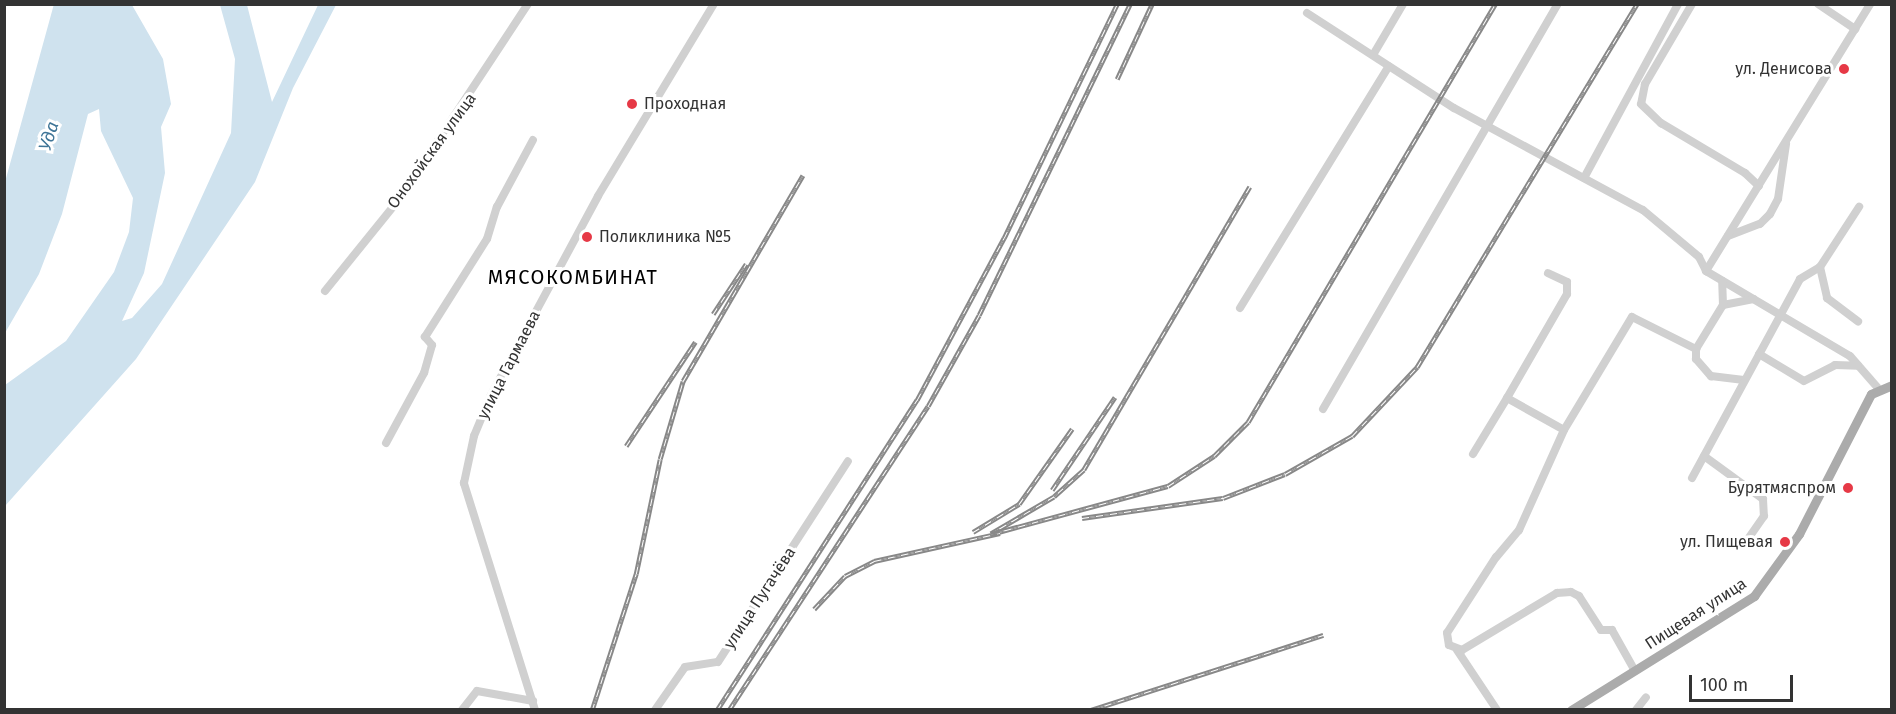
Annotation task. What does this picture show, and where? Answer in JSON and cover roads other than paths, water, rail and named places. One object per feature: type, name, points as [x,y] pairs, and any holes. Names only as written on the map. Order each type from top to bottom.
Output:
[{"type":"main road","points":[[1877,387],[1892,385]]},
{"type":"main road","name":"Пищевая улица","points":[[1573,709],[1754,596],[1768,581],[1877,387]]},
{"type":"street","name":"Онохойская улица","points":[[325,291],[400,198],[528,4]]},
{"type":"street","name":"улица Гармаева","points":[[533,701],[464,483],[474,436],[491,395],[598,196],[714,4]]},
{"type":"street","points":[[1373,55],[1403,4]]},
{"type":"street","points":[[1323,408],[1485,125],[1558,4]]},
{"type":"street","points":[[1584,178],[1678,4]]},
{"type":"street","points":[[1692,4],[1645,84],[1641,104],[1661,123],[1745,172],[1759,186]]},
{"type":"street","points":[[1818,4],[1855,29]]},
{"type":"street","points":[[1706,271],[1870,4]]},
{"type":"street","points":[[1307,13],[1485,125],[1584,178],[1675,234],[1699,256],[1706,271],[1783,316],[1858,366],[1877,387]]},
{"type":"street","points":[[1240,308],[1389,66]]},
{"type":"street","points":[[1728,236],[1760,224],[1770,214],[1778,199],[1787,139]]},
{"type":"street","points":[[386,443],[424,373],[432,345],[425,337],[488,240],[497,207],[533,140]]},
{"type":"street","points":[[1692,478],[1744,380],[1783,316],[1800,279],[1820,267],[1859,207]]},
{"type":"street","points":[[1820,267],[1827,298],[1858,321]]},
{"type":"street","points":[[1473,454],[1508,398],[1566,294],[1568,282],[1548,273]]},
{"type":"street","points":[[1722,281],[1723,305],[1696,349],[1696,359],[1711,376],[1744,380]]},
{"type":"street","points":[[1723,305],[1753,299]]},
{"type":"street","points":[[1497,710],[1457,650],[1449,645],[1447,633],[1496,557],[1510,546],[1564,430],[1632,317],[1696,349]]},
{"type":"street","points":[[1759,354],[1804,381],[1835,365],[1858,366]]},
{"type":"street","points":[[1508,398],[1564,430]]},
{"type":"street","points":[[1704,456],[1763,499],[1764,516],[1748,539]]},
{"type":"street","name":"улица Пугачёва","points":[[655,710],[684,667],[718,662],[848,462]]},
{"type":"street","points":[[1457,650],[1500,630],[1557,593],[1571,592],[1579,596],[1601,630],[1612,630],[1635,670]]},
{"type":"street","points":[[462,710],[477,691],[533,701],[535,710]]},
{"type":"street","points":[[1636,710],[1646,697]]},
{"type":"water","name":"Уда","points":[[54,4],[132,5],[163,59],[171,104],[161,127],[165,173],[144,273],[122,321],[132,318],[162,284],[231,133],[235,59],[220,5],[247,5],[272,102],[318,5],[336,5],[293,88],[255,182],[136,359],[5,506],[5,385],[66,341],[114,272],[129,232],[133,198],[101,131],[99,109],[88,114],[62,214],[39,274],[5,333],[5,182]]},
{"type":"railway","points":[[717,710],[917,400],[1004,238],[1117,4]]},
{"type":"railway","points":[[729,710],[928,406],[979,315],[1130,4]]},
{"type":"railway","points":[[1117,79],[1152,4]]},
{"type":"railway","points":[[1250,187],[1084,470],[1054,497],[991,534],[1168,486],[1214,456],[1248,422],[1495,4]]},
{"type":"railway","points":[[1082,518],[1223,498],[1285,474],[1352,436],[1417,367],[1637,4]]},
{"type":"railway","points":[[592,710],[636,574],[660,459],[683,381],[803,175]]},
{"type":"railway","points":[[713,314],[746,264]]},
{"type":"railway","points":[[626,446],[695,342]]},
{"type":"railway","points":[[1052,490],[1115,397]]},
{"type":"railway","points":[[973,532],[1019,504],[1072,429]]},
{"type":"railway","points":[[814,609],[845,576],[874,561],[1000,533]]},
{"type":"railway","points":[[1091,710],[1323,635]]},
{"type":"place","name":"ул. Денисова","points":[[1844,69]]},
{"type":"place","name":"Проходная","points":[[632,104]]},
{"type":"place","name":"Поликлиника №5","points":[[587,237]]},
{"type":"place","name":"Бурятмяспром","points":[[1848,488]]},
{"type":"place","name":"ул. Пищевая","points":[[1785,542]]},
{"type":"district","name":"МЯСОКОМБИНАТ","points":[[573,277]]}]
